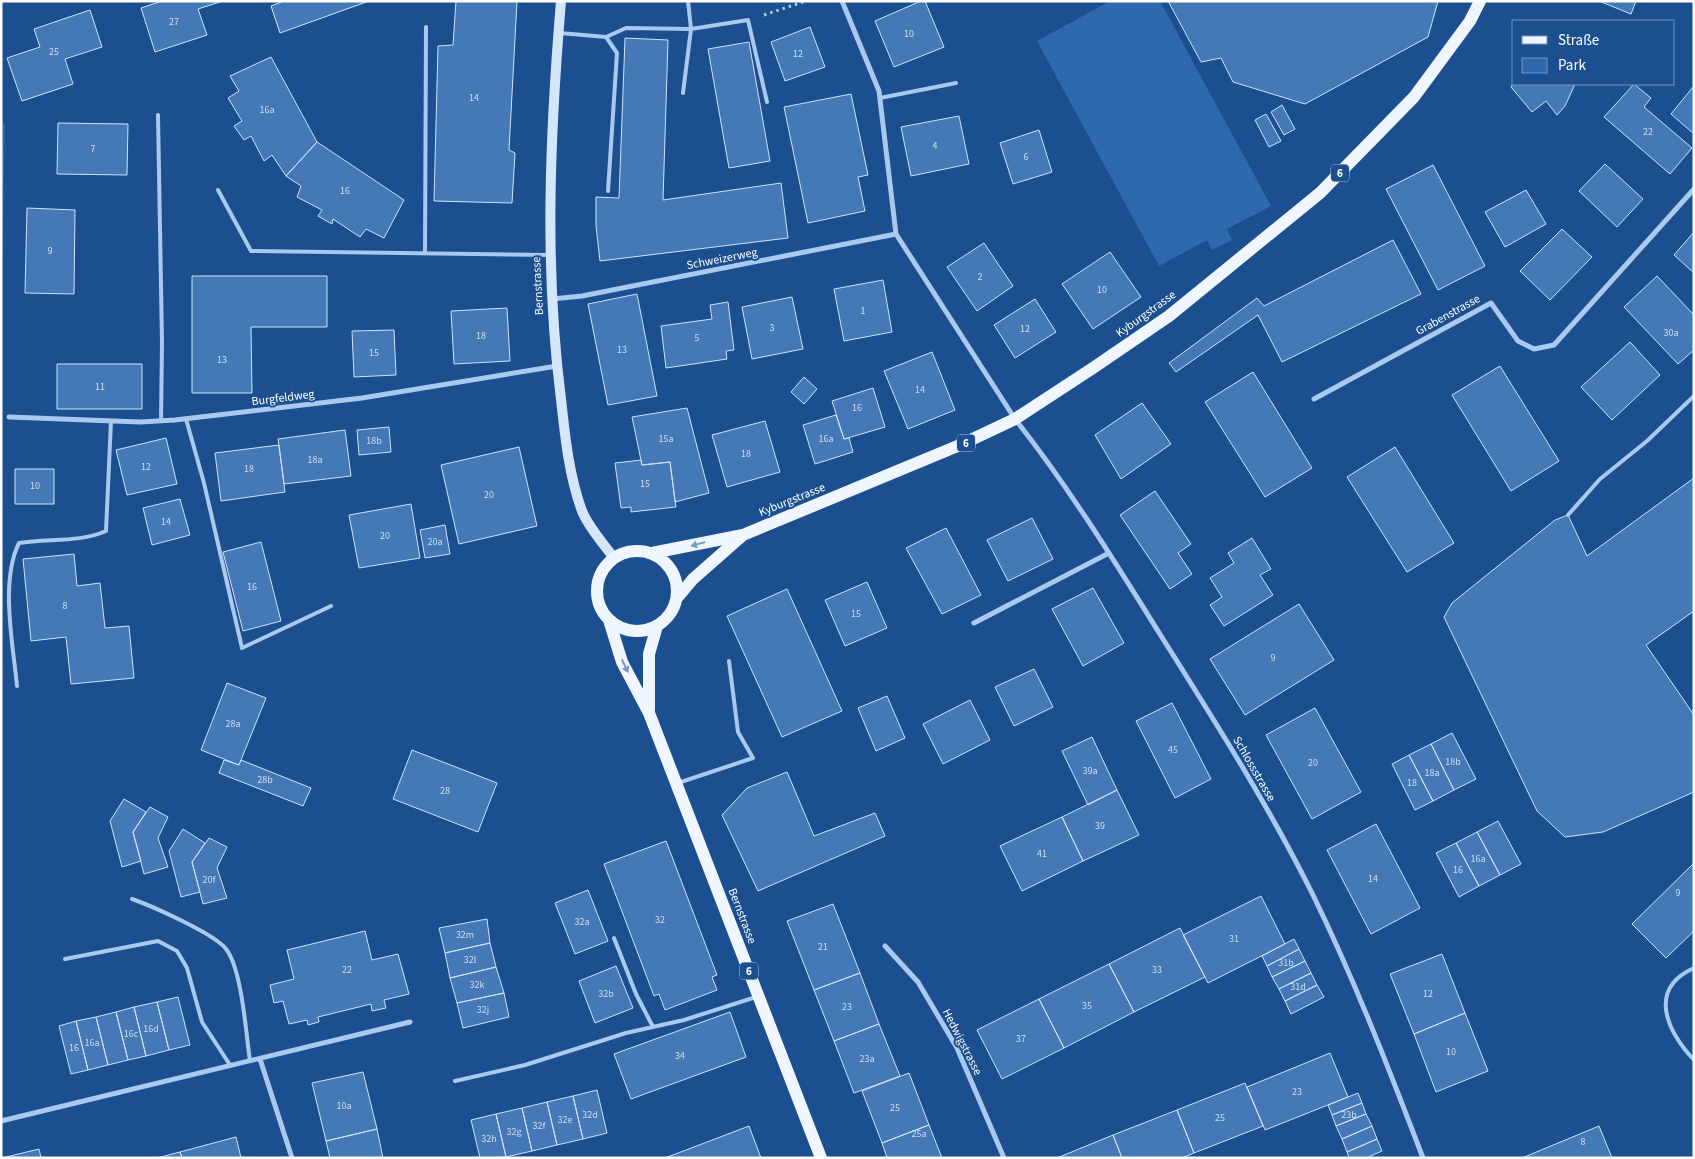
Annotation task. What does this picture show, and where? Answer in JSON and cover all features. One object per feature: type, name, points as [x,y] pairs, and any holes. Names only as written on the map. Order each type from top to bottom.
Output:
[{"type":"main road","name":"Bernstrasse","points":[[561,1],[552,132],[550,255],[557,366],[564,428],[578,499],[585,517],[614,558]]},
{"type":"main road","name":"Kyburgstrasse","points":[[652,553],[743,535],[960,446],[1015,419],[1169,316],[1320,193],[1414,98],[1453,46],[1480,1]]},
{"type":"main road","name":"Kyburgstrasse","points":[[677,598],[693,579],[743,535]]},
{"type":"main road","points":[[632,550],[652,553],[662,558],[675,576],[677,598],[670,614],[657,626],[638,631],[627,630],[609,620],[600,605],[597,588],[605,566],[614,558],[632,550]]},
{"type":"main road","name":"Bernstrasse","points":[[609,620],[622,662],[648,713],[821,1158]]},
{"type":"main road","name":"Bernstrasse","points":[[648,713],[649,654],[657,626]]},
{"type":"street","points":[[842,1],[879,91],[896,234],[1015,419]]},
{"type":"street","name":"Grabenstrasse","points":[[1314,400],[1490,303],[1518,341],[1534,349],[1554,345],[1694,189]]},
{"type":"street","name":"Schweizerweg","points":[[552,299],[582,296],[896,234]]},
{"type":"street","name":"Burgfeldweg","points":[[9,417],[111,421],[186,419],[362,398],[557,366]]},
{"type":"street","name":"Schlossstrasse","points":[[1015,419],[1036,445],[1109,553],[1230,746],[1312,893],[1373,1026],[1423,1158]]},
{"type":"street","points":[[974,623],[1109,553]]},
{"type":"street","name":"Hedwigstrasse","points":[[885,946],[918,982],[957,1048],[1004,1158]]},
{"type":"street","points":[[1,1121],[410,1022]]},
{"type":"street","points":[[260,1059],[292,1158]]},
{"type":"lane","points":[[683,93],[691,29],[688,1]]},
{"type":"lane","points":[[558,33],[606,38],[626,28],[691,29],[748,20],[768,102]]},
{"type":"lane","points":[[426,27],[426,253]]},
{"type":"lane","points":[[606,38],[617,53],[608,190]]},
{"type":"lane","points":[[880,98],[956,83]]},
{"type":"lane","points":[[158,115],[162,342],[161,421]]},
{"type":"lane","points":[[218,190],[251,250],[550,255]]},
{"type":"lane","points":[[1568,515],[1600,479],[1647,441],[1694,396]]},
{"type":"lane","points":[[186,419],[204,482],[242,648],[331,606]]},
{"type":"lane","points":[[17,686],[10,603],[13,556],[19,543],[40,539],[90,538],[106,531],[111,421]]},
{"type":"lane","points":[[676,784],[753,758],[738,732],[729,662]]},
{"type":"lane","points":[[132,898],[160,909],[226,949],[238,977],[250,1061]]},
{"type":"lane","points":[[614,938],[636,994],[653,1027]]},
{"type":"lane","points":[[65,959],[158,942],[177,951],[187,968],[202,1022],[230,1065]]},
{"type":"lane","points":[[1694,968],[1672,981],[1666,996],[1666,1016],[1680,1045],[1694,1060]]},
{"type":"lane","points":[[455,1081],[525,1065],[592,1043],[684,1020],[759,997]]},
{"type":"path","points":[[748,20],[806,1]]},
{"type":"green space","points":[[1110,1],[1160,1],[1271,206],[1227,229],[1232,240],[1212,250],[1207,240],[1159,266],[1037,41]]},
{"type":"green space","points":[[1,120],[5,125],[1,313]]},
{"type":"building","points":[[162,1],[223,1],[198,9],[207,35],[155,52],[141,8]]},
{"type":"building","points":[[284,1],[369,1],[280,33],[271,6]]},
{"type":"building","points":[[456,1],[517,1],[509,150],[515,153],[512,203],[434,201],[438,46],[453,45]]},
{"type":"building","points":[[925,1],[944,47],[894,67],[875,21]]},
{"type":"building","points":[[1168,1],[1438,1],[1428,37],[1305,104],[1233,82],[1221,58],[1201,62]]},
{"type":"building","points":[[1599,1],[1636,1],[1631,14]]},
{"type":"building","points":[[90,10],[102,47],[65,59],[73,84],[22,101],[7,58],[40,47],[34,29]]},
{"type":"building","points":[[810,27],[825,67],[785,81],[771,42]]},
{"type":"building","points":[[625,38],[668,40],[663,200],[781,183],[788,238],[600,261],[596,226],[596,197],[619,198]]},
{"type":"building","points":[[749,42],[770,161],[729,168],[708,49]]},
{"type":"building","points":[[271,57],[317,142],[286,176],[272,155],[264,161],[251,136],[244,140],[234,126],[242,121],[228,98],[239,91],[230,76]]},
{"type":"building","points":[[1512,85],[1575,85],[1565,106],[1557,115],[1546,101],[1532,112],[1511,87]]},
{"type":"building","points":[[1633,85],[1635,85],[1651,98],[1644,107],[1692,148],[1670,174],[1604,117]]},
{"type":"building","points":[[1694,88],[1694,134],[1671,114]]},
{"type":"building","points":[[851,94],[868,175],[858,177],[865,211],[808,223],[784,107]]},
{"type":"building","points":[[1282,105],[1295,129],[1284,135],[1271,112]]},
{"type":"building","points":[[1266,114],[1281,141],[1269,147],[1255,120]]},
{"type":"building","points":[[959,116],[969,164],[911,176],[901,127]]},
{"type":"building","points":[[58,123],[128,124],[127,175],[57,174]]},
{"type":"building","points":[[1039,130],[1052,172],[1013,184],[1000,143]]},
{"type":"building","points":[[317,142],[404,200],[384,238],[366,229],[360,237],[333,219],[332,224],[318,216],[322,210],[297,197],[301,186],[286,176]]},
{"type":"building","points":[[1605,164],[1643,199],[1617,227],[1579,191]]},
{"type":"building","points":[[1433,165],[1485,266],[1438,290],[1386,189]]},
{"type":"building","points":[[1526,190],[1546,224],[1505,247],[1485,212]]},
{"type":"building","points":[[27,208],[75,210],[74,294],[25,293]]},
{"type":"building","points":[[1562,229],[1592,257],[1550,300],[1520,271]]},
{"type":"building","points":[[1694,232],[1694,273],[1674,255]]},
{"type":"building","points":[[1393,240],[1421,294],[1282,362],[1258,315],[1176,372],[1169,363],[1257,298],[1264,306]]},
{"type":"building","points":[[984,243],[1013,286],[977,311],[947,267]]},
{"type":"building","points":[[1110,252],[1141,297],[1093,329],[1062,284]]},
{"type":"building","points":[[192,276],[327,276],[327,327],[251,327],[252,393],[192,393]]},
{"type":"building","points":[[1657,276],[1694,315],[1694,350],[1678,364],[1624,307]]},
{"type":"building","points":[[883,280],[892,332],[844,341],[834,289]]},
{"type":"building","points":[[637,294],[657,396],[608,405],[588,304]]},
{"type":"building","points":[[792,297],[803,349],[752,359],[742,307]]},
{"type":"building","points":[[1035,299],[1056,332],[1015,358],[994,325]]},
{"type":"building","points":[[728,302],[734,350],[726,351],[727,359],[666,368],[661,326],[712,319],[710,305]]},
{"type":"building","points":[[507,308],[510,361],[454,364],[451,311]]},
{"type":"building","points":[[394,330],[396,375],[354,377],[352,331]]},
{"type":"building","points":[[1630,342],[1660,375],[1612,420],[1581,387]]},
{"type":"building","points":[[932,352],[955,410],[908,429],[884,371]]},
{"type":"building","points":[[57,364],[142,364],[142,409],[57,409]]},
{"type":"building","points":[[1500,366],[1559,461],[1511,491],[1452,395]]},
{"type":"building","points":[[1253,372],[1312,468],[1265,497],[1205,402]]},
{"type":"building","points":[[804,377],[817,389],[804,404],[791,392]]},
{"type":"building","points":[[873,388],[885,427],[844,439],[832,401]]},
{"type":"building","points":[[1142,403],[1171,444],[1121,479],[1095,435]]},
{"type":"building","points":[[687,408],[709,493],[675,502],[670,462],[642,465],[632,417]]},
{"type":"building","points":[[836,415],[844,439],[849,438],[853,452],[815,464],[803,425]]},
{"type":"building","points":[[765,421],[780,472],[727,487],[712,435]]},
{"type":"building","points":[[389,427],[391,452],[359,455],[357,430]]},
{"type":"building","points":[[345,430],[351,476],[284,484],[278,439]]},
{"type":"building","points":[[166,438],[177,484],[127,495],[116,450]]},
{"type":"building","points":[[279,445],[285,492],[221,501],[215,453]]},
{"type":"building","points":[[519,447],[537,526],[459,544],[441,465]]},
{"type":"building","points":[[1395,447],[1454,543],[1407,572],[1347,477]]},
{"type":"building","points":[[641,460],[642,465],[670,462],[676,507],[631,512],[631,507],[621,508],[615,463]]},
{"type":"building","points":[[15,469],[54,469],[54,504],[15,504]]},
{"type":"building","points":[[1694,478],[1694,611],[1646,645],[1694,715],[1694,792],[1603,832],[1565,837],[1537,811],[1444,617],[1452,603],[1555,520],[1568,515],[1587,556]]},
{"type":"building","points":[[1155,491],[1191,544],[1178,553],[1192,574],[1170,589],[1120,515]]},
{"type":"building","points":[[180,499],[190,535],[152,545],[143,508]]},
{"type":"building","points":[[411,504],[420,558],[359,568],[349,515]]},
{"type":"building","points":[[1032,518],[1053,559],[1008,581],[987,540]]},
{"type":"building","points":[[445,525],[450,554],[425,558],[420,530]]},
{"type":"building","points":[[946,528],[981,595],[942,614],[906,548]]},
{"type":"building","points":[[1252,538],[1271,569],[1260,575],[1273,595],[1224,626],[1210,605],[1222,597],[1210,578],[1234,563],[1228,553]]},
{"type":"building","points":[[261,542],[281,621],[243,631],[223,552]]},
{"type":"building","points":[[74,554],[77,586],[100,583],[105,628],[129,626],[134,678],[71,684],[66,637],[31,641],[23,559]]},
{"type":"building","points":[[867,582],[887,628],[845,646],[825,600]]},
{"type":"building","points":[[1093,588],[1124,643],[1083,666],[1052,609]]},
{"type":"building","points":[[787,589],[842,711],[782,737],[727,616]]},
{"type":"building","points":[[1299,604],[1334,660],[1245,715],[1210,659]]},
{"type":"building","points":[[1034,669],[1053,707],[1014,726],[995,687]]},
{"type":"building","points":[[227,683],[266,698],[239,765],[201,750]]},
{"type":"building","points":[[887,696],[905,738],[876,751],[858,708]]},
{"type":"building","points":[[970,700],[990,740],[943,764],[923,724]]},
{"type":"building","points":[[1172,703],[1211,779],[1175,798],[1136,721]]},
{"type":"building","points":[[1315,708],[1361,792],[1312,819],[1266,735]]},
{"type":"building","points":[[1452,733],[1476,779],[1454,790],[1431,744]]},
{"type":"building","points":[[1092,737],[1117,790],[1088,805],[1062,751]]},
{"type":"building","points":[[1431,744],[1454,790],[1433,801],[1409,755]]},
{"type":"building","points":[[412,750],[497,783],[478,832],[393,799]]},
{"type":"building","points":[[1409,755],[1433,801],[1415,810],[1392,764]]},
{"type":"building","points":[[224,760],[239,765],[241,760],[311,788],[303,806],[219,773]]},
{"type":"building","points":[[787,772],[814,836],[875,813],[885,836],[758,891],[722,815],[747,788]]},
{"type":"building","points":[[1117,790],[1139,835],[1083,861],[1062,817]]},
{"type":"building","points":[[124,799],[146,812],[133,832],[141,861],[122,867],[110,821]]},
{"type":"building","points":[[150,807],[168,817],[158,838],[168,867],[144,874],[133,832]]},
{"type":"building","points":[[1062,817],[1083,861],[1022,891],[1000,846]]},
{"type":"building","points":[[1498,821],[1521,864],[1500,875],[1477,832]]},
{"type":"building","points":[[1376,824],[1420,908],[1371,934],[1327,850]]},
{"type":"building","points":[[183,829],[205,843],[192,862],[200,892],[181,897],[169,851]]},
{"type":"building","points":[[1477,832],[1500,875],[1479,886],[1456,843]]},
{"type":"building","points":[[209,838],[227,847],[217,868],[227,898],[203,904],[192,862]]},
{"type":"building","points":[[666,841],[717,975],[712,977],[717,990],[665,1010],[659,994],[654,996],[604,864]]},
{"type":"building","points":[[1456,843],[1479,886],[1459,897],[1436,853]]},
{"type":"building","points":[[1694,863],[1694,931],[1666,958],[1632,924]]},
{"type":"building","points":[[588,890],[608,941],[575,954],[555,903]]},
{"type":"building","points":[[1261,896],[1285,944],[1208,983],[1183,935]]},
{"type":"building","points":[[833,904],[860,973],[814,990],[787,921]]},
{"type":"building","points":[[487,919],[490,943],[445,953],[439,928]]},
{"type":"building","points":[[1180,928],[1205,977],[1134,1012],[1109,964]]},
{"type":"building","points":[[365,931],[372,960],[398,954],[409,994],[384,1000],[386,1008],[372,1011],[371,1004],[318,1017],[319,1022],[308,1025],[307,1020],[289,1024],[283,1001],[274,1003],[270,985],[294,979],[287,950]]},
{"type":"building","points":[[1294,939],[1299,949],[1267,966],[1262,956]]},
{"type":"building","points":[[490,943],[496,967],[450,978],[445,953]]},
{"type":"building","points":[[1299,949],[1305,961],[1272,977],[1267,966]]},
{"type":"building","points":[[1442,954],[1465,1013],[1414,1034],[1390,974]]},
{"type":"building","points":[[1305,961],[1311,973],[1279,989],[1272,977]]},
{"type":"building","points":[[1109,964],[1134,1012],[1064,1048],[1039,999]]},
{"type":"building","points":[[616,966],[633,1008],[595,1023],[579,981]]},
{"type":"building","points":[[496,967],[504,993],[457,1003],[450,978]]},
{"type":"building","points":[[860,973],[879,1024],[834,1041],[814,990]]},
{"type":"building","points":[[1311,973],[1317,985],[1285,1001],[1279,989]]},
{"type":"building","points":[[1317,985],[1324,997],[1291,1014],[1285,1001]]},
{"type":"building","points":[[504,993],[509,1017],[463,1028],[457,1003]]},
{"type":"building","points":[[178,997],[190,1045],[169,1050],[157,1002]]},
{"type":"building","points":[[1039,999],[1064,1048],[1002,1079],[977,1030]]},
{"type":"building","points":[[157,1002],[169,1050],[146,1056],[134,1007]]},
{"type":"building","points":[[134,1007],[146,1056],[128,1060],[116,1012]]},
{"type":"building","points":[[116,1012],[128,1060],[108,1065],[96,1017]]},
{"type":"building","points":[[730,1012],[746,1057],[631,1099],[614,1054]]},
{"type":"building","points":[[1465,1013],[1488,1071],[1436,1092],[1414,1034]]},
{"type":"building","points":[[96,1017],[108,1065],[88,1070],[76,1021]]},
{"type":"building","points":[[76,1021],[88,1070],[71,1074],[59,1026]]},
{"type":"building","points":[[879,1024],[900,1076],[854,1093],[834,1041]]},
{"type":"building","points":[[1330,1053],[1348,1097],[1265,1130],[1247,1087]]},
{"type":"building","points":[[363,1072],[377,1129],[326,1141],[312,1083]]},
{"type":"building","points":[[909,1073],[929,1125],[882,1143],[862,1091]]},
{"type":"building","points":[[1245,1083],[1263,1126],[1194,1153],[1177,1110]]},
{"type":"building","points":[[597,1090],[607,1133],[583,1139],[573,1096]]},
{"type":"building","points":[[1358,1093],[1362,1103],[1332,1115],[1328,1105]]},
{"type":"building","points":[[573,1096],[583,1139],[557,1145],[547,1102]]},
{"type":"building","points":[[547,1102],[557,1145],[532,1151],[522,1108]]},
{"type":"building","points":[[1362,1103],[1366,1114],[1336,1126],[1332,1115]]},
{"type":"building","points":[[522,1108],[532,1151],[506,1157],[496,1114]]},
{"type":"building","points":[[1177,1110],[1194,1153],[1182,1158],[1122,1158],[1113,1135]]},
{"type":"building","points":[[496,1114],[506,1157],[480,1158],[471,1120]]},
{"type":"building","points":[[1366,1114],[1372,1126],[1342,1139],[1336,1126]]},
{"type":"building","points":[[929,1125],[942,1158],[887,1158],[882,1143]]},
{"type":"building","points":[[749,1126],[761,1158],[665,1158]]},
{"type":"building","points":[[1372,1126],[1377,1139],[1347,1152],[1342,1139]]},
{"type":"building","points":[[1599,1126],[1612,1158],[1522,1158]]},
{"type":"building","points":[[377,1129],[383,1158],[330,1158],[326,1141]]},
{"type":"building","points":[[1113,1135],[1122,1158],[1057,1158]]},
{"type":"building","points":[[236,1137],[241,1158],[182,1158],[180,1152]]},
{"type":"building","points":[[1377,1139],[1382,1151],[1366,1158],[1349,1158],[1347,1152]]},
{"type":"building","points":[[39,1149],[41,1158],[2,1158]]},
{"type":"building","points":[[180,1152],[182,1158],[157,1158]]}]
